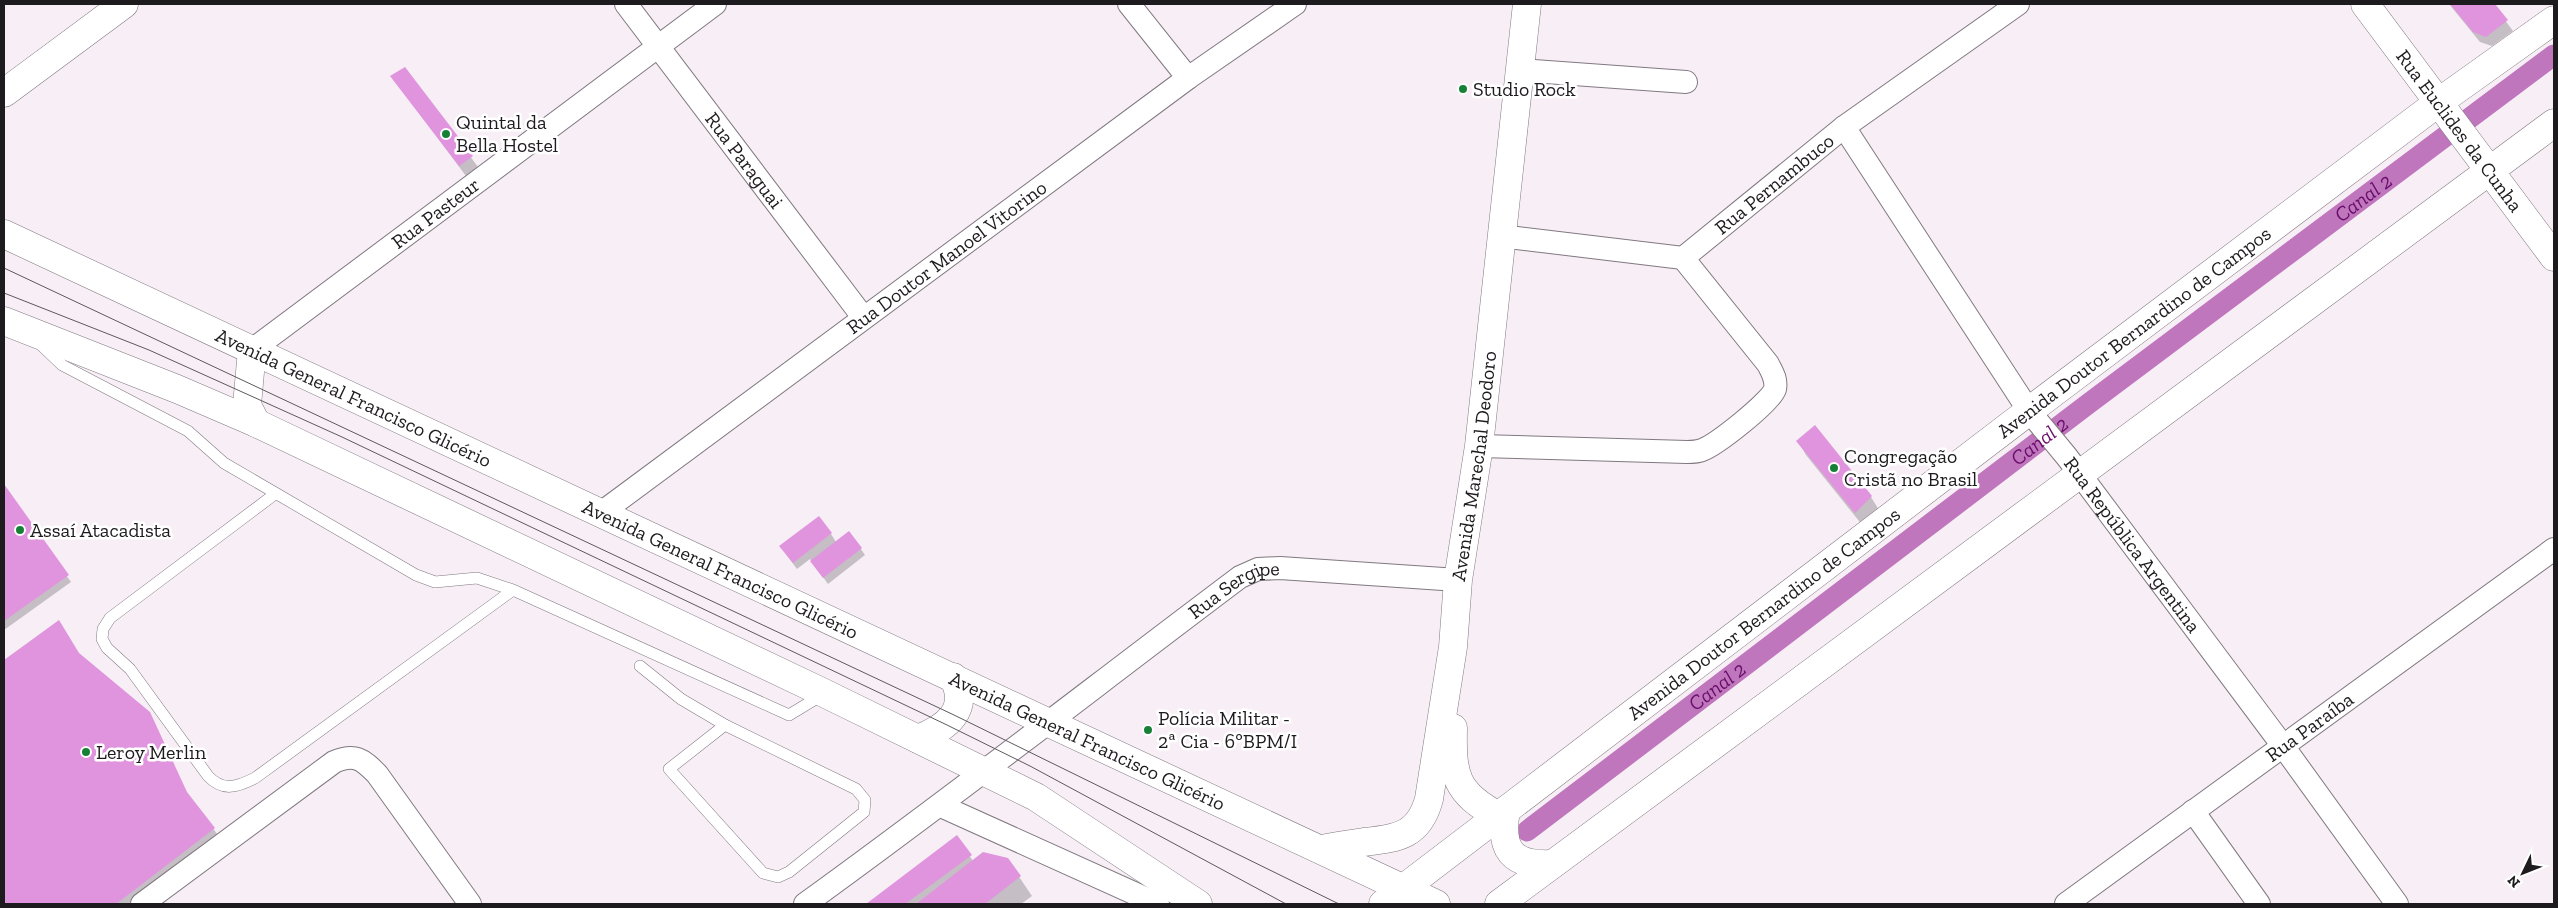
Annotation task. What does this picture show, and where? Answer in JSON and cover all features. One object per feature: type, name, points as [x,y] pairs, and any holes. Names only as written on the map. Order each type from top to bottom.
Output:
[{"type":"main road","points":[[4,93],[124,4]]},
{"type":"main road","name":"Avenida Marechal Deodoro","points":[[1322,849],[1400,836],[1414,828],[1424,815],[1429,799],[1453,647],[1458,580],[1479,446],[1500,236],[1527,4]]},
{"type":"main road","name":"Rua Euclides da Cunha","points":[[2365,4],[2554,257]]},
{"type":"main road","name":"Avenida Doutor Bernardino de Campos","points":[[1393,897],[1502,813],[2036,419],[2446,111],[2554,20]]},
{"type":"main road","points":[[1499,904],[2073,465],[2483,161],[2554,123]]},
{"type":"main road","name":"Avenida General Francisco Glicério","points":[[4,234],[1322,849],[1393,897],[1436,904]]},
{"type":"main road","points":[[14,326],[186,392],[256,423],[984,771],[1055,807],[1198,904]]},
{"type":"main road","points":[[252,350],[247,406],[256,423]]},
{"type":"main road","points":[[1453,647],[1454,768],[1457,779],[1470,798],[1502,813],[1503,832],[1509,851],[1516,859],[1526,864],[1552,864]]},
{"type":"main road","points":[[918,739],[939,731],[954,715],[959,698],[957,685],[953,677]]},
{"type":"street","name":"Rua Paraguai","points":[[626,4],[863,317]]},
{"type":"street","name":"Rua Pasteur","points":[[252,350],[715,4]]},
{"type":"street","points":[[1129,4],[1188,78]]},
{"type":"street","name":"Rua Doutor Manoel Vitorino","points":[[601,513],[1188,78],[1295,4]]},
{"type":"street","name":"Rua Pernambuco","points":[[1683,258],[1844,127],[2018,4]]},
{"type":"street","points":[[1519,70],[1686,82]]},
{"type":"street","name":"Rua República Argentina","points":[[1844,127],[2036,419],[2073,465],[2283,746],[2396,904]]},
{"type":"street","points":[[1479,446],[1701,451],[1765,402],[1774,390],[1776,379],[1768,364],[1683,258],[1500,236]]},
{"type":"street","name":"Rua Paraíba","points":[[2066,904],[2554,549]]},
{"type":"street","name":"Rua Sergipe","points":[[805,904],[942,806],[1048,721],[1249,572],[1280,568],[1458,580]]},
{"type":"street","points":[[142,904],[334,762],[345,758],[358,758],[377,774],[470,904]]},
{"type":"street","points":[[942,806],[1158,904]]},
{"type":"street","points":[[2193,811],[2259,904]]},
{"type":"lane","points":[[14,326],[62,365],[188,431],[224,463],[416,575],[435,582],[477,578],[513,590],[789,715],[824,693]]},
{"type":"lane","points":[[275,494],[110,618],[103,629],[102,639],[107,648],[130,669],[214,783],[224,787],[238,786],[255,778],[513,590]]},
{"type":"lane","points":[[640,666],[681,699],[725,725],[856,789],[866,800],[864,812],[789,872],[778,877],[763,873],[669,769],[725,725]]},
{"type":"building","points":[[2450,4],[2495,4],[2508,20],[2486,37],[2473,32]]},
{"type":"building","name":"Quintal da Bella Hostel","points":[[405,67],[473,156],[459,166],[390,76]]},
{"type":"building","name":"Congregação Cristã no Brasil","points":[[1815,425],[1872,496],[1855,513],[1796,441]]},
{"type":"building","name":"Assaí Atacadista","points":[[4,484],[69,575],[4,621]]},
{"type":"building","points":[[819,516],[832,533],[793,563],[779,546]]},
{"type":"building","points":[[849,531],[862,548],[823,578],[810,561]]},
{"type":"building","name":"Leroy Merlin","points":[[59,620],[79,653],[150,712],[187,792],[215,828],[116,904],[4,904],[4,660]]},
{"type":"building","points":[[957,835],[972,855],[905,904],[866,904]]},
{"type":"building","points":[[983,852],[1008,858],[1021,876],[985,904],[916,904]]},
{"type":"waterway","name":"Canal 2","points":[[1527,831],[2088,404],[2554,55]]},
{"type":"tram line","points":[[4,268],[954,715],[1339,904]]},
{"type":"tram line","points":[[4,293],[149,350],[342,437],[947,725],[1030,766],[1286,904]]},
{"type":"place","name":"Studio Rock","points":[[1463,89]]},
{"type":"place","name":"Quintal da Bella Hostel","points":[[446,134]]},
{"type":"place","name":"Congregação Cristã no Brasil","points":[[1834,468]]},
{"type":"place","name":"Assaí Atacadista","points":[[20,530]]},
{"type":"place","name":"Polícia Militar - 2ª Cia - 6ºBPM/I","points":[[1148,730]]},
{"type":"place","name":"Leroy Merlin","points":[[86,752]]}]
